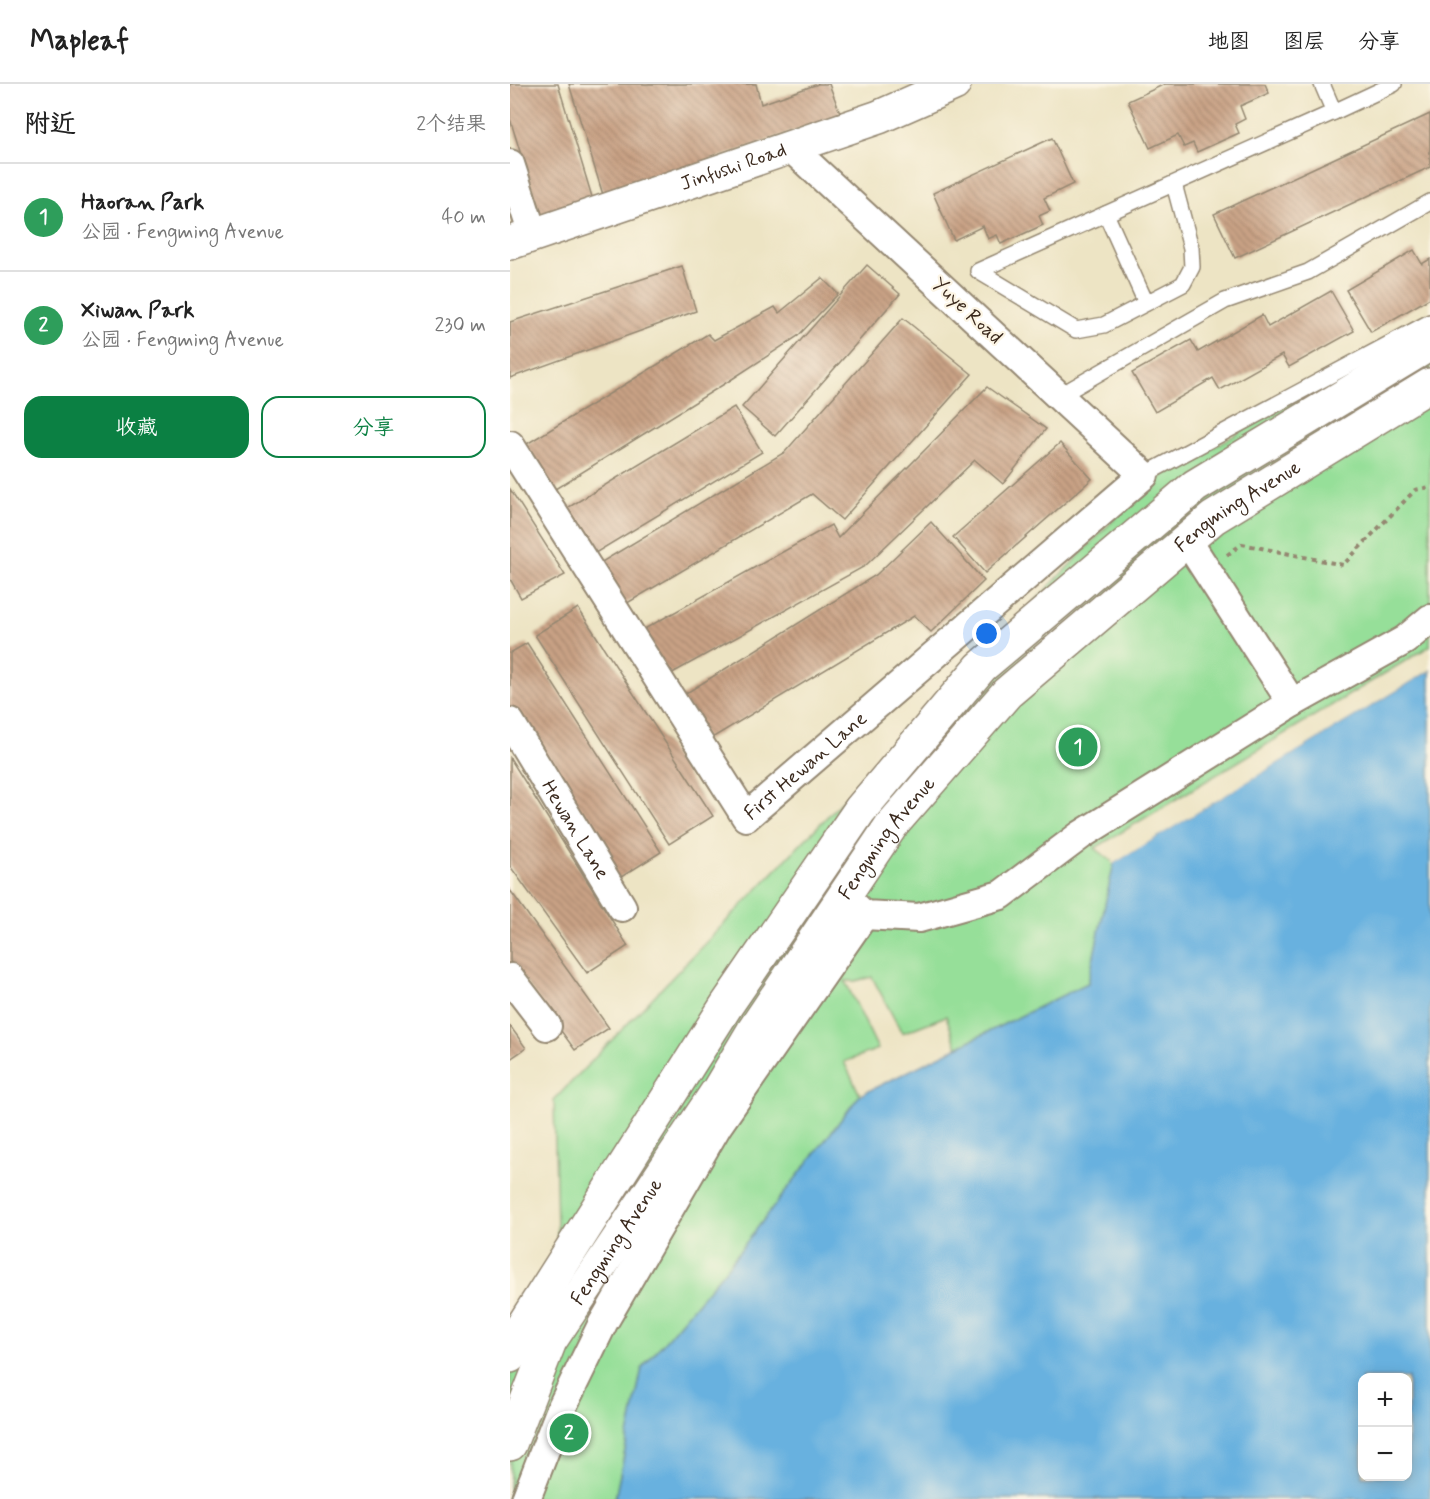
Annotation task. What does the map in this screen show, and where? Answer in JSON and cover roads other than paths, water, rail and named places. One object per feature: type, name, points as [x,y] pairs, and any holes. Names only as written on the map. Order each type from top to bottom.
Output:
[{"type":"main road","name":"Jinfushi Road","points":[[522,239],[879,117],[954,84]]},
{"type":"main road","name":"Fengming Avenue","points":[[510,1356],[522,1327],[726,1006],[860,810],[981,667],[1196,486],[1430,344]]},
{"type":"main road","name":"Fengming Avenue","points":[[510,1444],[550,1341],[719,1089],[754,1030],[854,905],[891,826],[1007,693],[1213,518],[1430,385]]},
{"type":"street","name":"Yuye Road","points":[[790,147],[1144,475]]},
{"type":"street","points":[[510,165],[522,239]]},
{"type":"street","name":"First Hewan Lane","points":[[510,445],[746,817],[1144,475]]},
{"type":"street","points":[[1187,540],[1292,703]]},
{"type":"street","points":[[526,1499],[560,1411],[609,1313],[718,1125],[854,905],[920,918],[1000,895],[1081,835],[1292,703],[1405,640],[1430,619]]},
{"type":"street","name":"Hewan Lane","points":[[510,722],[622,907]]},
{"type":"street","points":[[510,978],[547,1026]]},
{"type":"lane","points":[[1322,84],[1334,112]]},
{"type":"lane","points":[[1174,184],[1191,248],[1192,267],[1183,284],[1104,325],[1076,330],[978,271],[1394,84]]},
{"type":"lane","points":[[1059,396],[1225,302],[1308,272],[1430,202]]},
{"type":"lane","points":[[1106,214],[1146,303]]},
{"type":"lane","points":[[1144,475],[1430,322]]},
{"type":"water","points":[[1430,670],[1430,1499],[615,1499],[642,1368],[725,1270],[860,1095],[1088,983],[1114,863]]},
{"type":"place","name":"Haoran Park","points":[[1078,747]]},
{"type":"place","name":"Xiwan Park","points":[[569,1433]]}]
